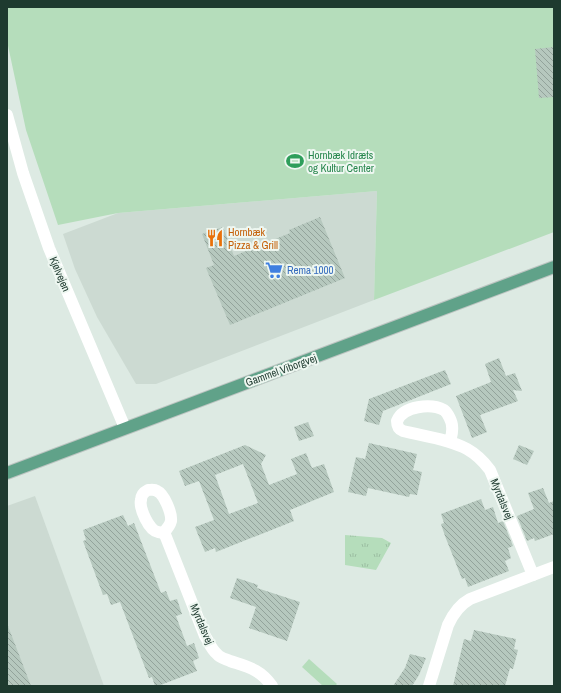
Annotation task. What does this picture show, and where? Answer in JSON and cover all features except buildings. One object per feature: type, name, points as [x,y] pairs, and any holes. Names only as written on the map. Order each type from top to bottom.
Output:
[{"type":"main road","name":"Gammel Viborgvej","points":[[7,473],[554,267]]},
{"type":"street","name":"Kjølvejen","points":[[7,118],[23,173],[50,248],[125,428]]},
{"type":"street","name":"Myrdalsvej","points":[[450,442],[477,455],[490,470],[533,575]]},
{"type":"street","name":"Myrdalsvej","points":[[164,532],[205,636],[213,650],[222,658],[260,672],[272,686]]},
{"type":"street","points":[[429,686],[448,625],[458,608],[470,599],[554,567]]},
{"type":"shaded area","points":[[377,191],[374,300],[156,384],[136,384],[97,317],[75,269],[63,234],[118,213]]},
{"type":"shaded area","points":[[35,496],[104,686],[7,686],[7,506]]},
{"type":"green space","name":"Hornbæk Idræts og Kultur Center","points":[[7,7],[554,7],[554,232],[374,300],[377,191],[118,213],[58,225],[26,130],[7,41]]},
{"type":"green space","points":[[345,535],[382,538],[391,543],[376,570],[345,565]]},
{"type":"green space","points":[[309,659],[337,684],[335,686],[323,686],[302,667]]},
{"type":"place","name":"Hornbæk Idræts og Kultur Center","points":[[295,161]]},
{"type":"place","name":"Hornbæk Pizza & Grill","points":[[215,238]]},
{"type":"place","name":"Rema 1000","points":[[274,270]]}]
